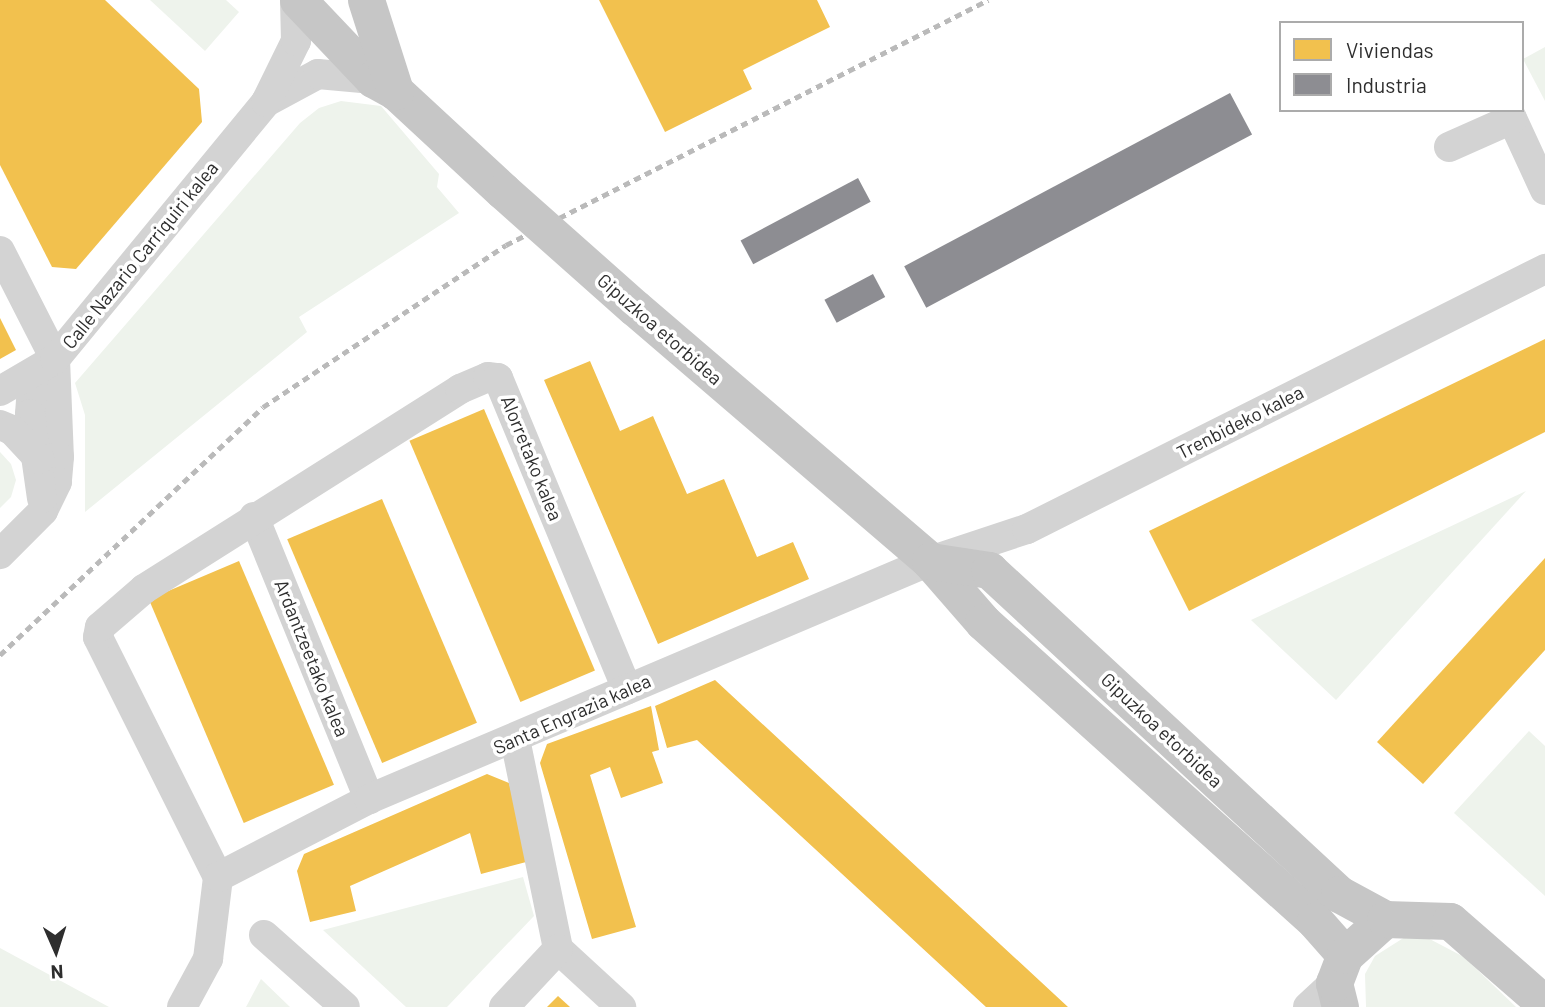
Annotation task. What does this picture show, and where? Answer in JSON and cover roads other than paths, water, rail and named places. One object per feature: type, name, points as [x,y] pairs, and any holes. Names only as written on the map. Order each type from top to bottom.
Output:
[{"type":"main road","name":"Gipuzkoa etorbidea","points":[[296,0],[384,85],[635,308],[930,561],[983,622],[1315,920],[1332,988]]},
{"type":"main road","name":"Gipuzkoa etorbidea","points":[[366,0],[384,85]]},
{"type":"main road","name":"Gipuzkoa etorbidea","points":[[930,561],[989,570],[1339,894],[1385,919]]},
{"type":"main road","points":[[1332,988],[1385,919],[1450,921],[1545,1004]]},
{"type":"street","name":"Calle Nazario Carriquiri kalea","points":[[0,391],[44,366],[266,102],[296,41],[296,0]]},
{"type":"street","name":"Calle Nazario Carriquiri kalea","points":[[266,102],[318,74],[384,85]]},
{"type":"street","points":[[1449,148],[1510,115],[1545,190]]},
{"type":"street","points":[[0,251],[44,366],[58,470],[43,511],[0,554]]},
{"type":"street","name":"Trenbideko kalea","points":[[930,561],[1027,529],[1545,269]]},
{"type":"street","points":[[43,511],[30,414],[44,366]]},
{"type":"street","name":"Alorretako kalea","points":[[254,517],[460,389],[488,377],[498,378],[627,690]]},
{"type":"street","points":[[0,425],[12,430],[38,459]]},
{"type":"street","points":[[182,1007],[208,959],[218,877],[98,638],[109,615],[254,517]]},
{"type":"street","name":"Ardantzeetako kalea","points":[[254,517],[369,799]]},
{"type":"street","name":"Santa Engrazia kalea","points":[[218,877],[369,799],[930,561]]},
{"type":"street","points":[[515,739],[558,949],[621,1007]]},
{"type":"street","points":[[264,935],[345,1007]]},
{"type":"street","points":[[504,1007],[558,949]]},
{"type":"railway","points":[[0,655],[263,407],[506,245],[988,0]]}]
